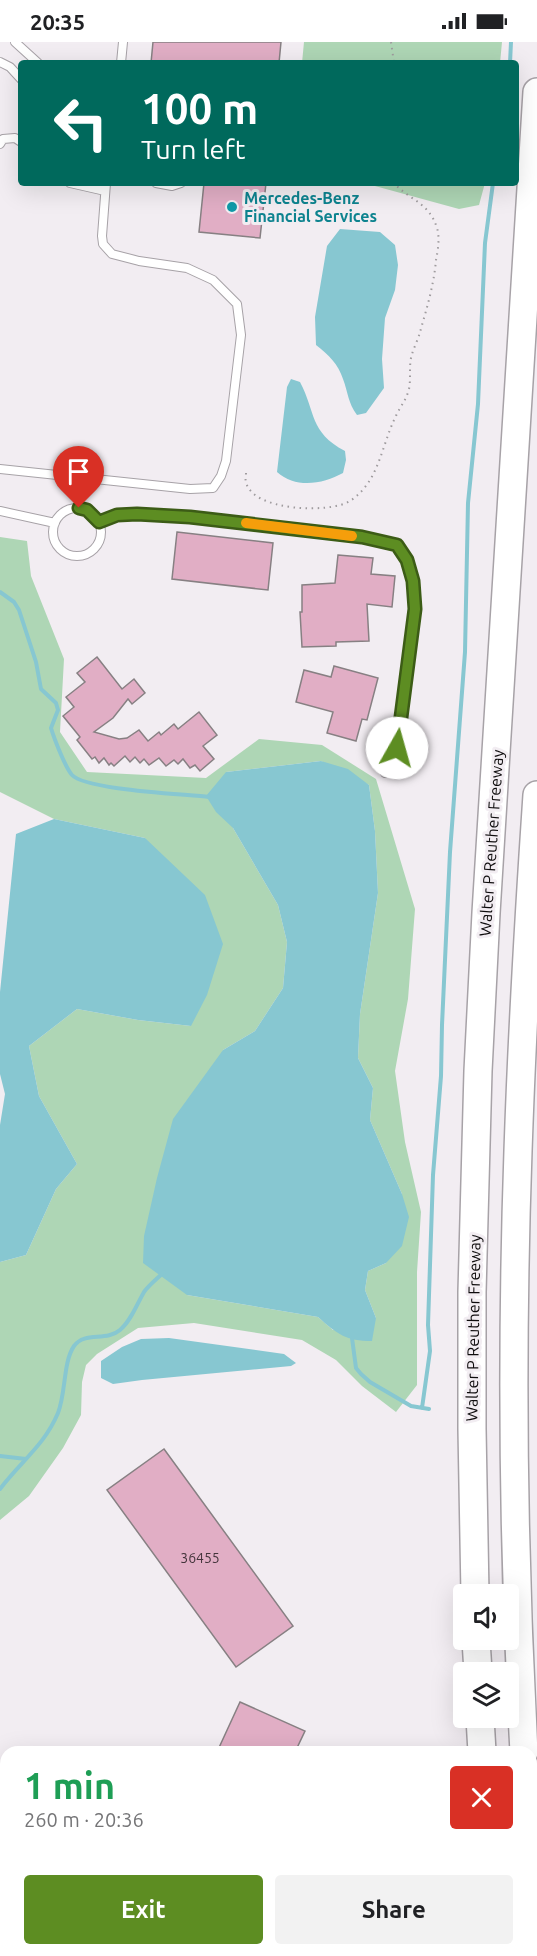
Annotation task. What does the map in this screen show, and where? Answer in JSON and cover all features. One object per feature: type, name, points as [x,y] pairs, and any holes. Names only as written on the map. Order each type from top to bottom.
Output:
[{"type":"highway","name":"Walter P Reuther Freeway","points":[[475,1584],[472,1292],[478,1071],[537,92]]},
{"type":"highway","points":[[524,1746],[518,1605],[514,1353],[524,1001],[537,795]]},
{"type":"highway","points":[[481,1728],[482,1746]]},
{"type":"lane","points":[[15,42],[35,60]]},
{"type":"lane","points":[[121,60],[123,42]]},
{"type":"lane","points":[[0,62],[10,67],[18,76]]},
{"type":"lane","points":[[0,144],[3,139],[18,140]]},
{"type":"lane","points":[[0,469],[190,489],[213,488],[222,476],[226,461],[241,335],[237,304],[213,280],[186,268],[112,255],[103,244],[102,236],[106,187]]},
{"type":"lane","points":[[79,508],[87,510],[99,522],[101,529],[98,544],[93,550],[80,556],[72,556],[59,549],[53,534],[55,524],[63,513],[79,508]]},
{"type":"lane","points":[[0,511],[55,524]]},
{"type":"lane","points":[[99,522],[117,515],[190,517],[362,537],[397,545],[407,560],[413,581],[415,609],[397,748],[385,773]]},
{"type":"path","points":[[392,42],[394,60]]},
{"type":"path","points":[[246,473],[246,483],[252,492],[280,506],[296,509],[333,507],[350,501],[368,483],[376,468],[395,417],[409,388],[411,358],[426,311],[438,246],[437,229],[428,210],[398,186]]},
{"type":"green space","points":[[304,42],[502,42],[500,60],[302,60]]},
{"type":"green space","points":[[375,186],[484,186],[479,205],[459,209]]},
{"type":"green space","points":[[0,537],[27,541],[31,576],[64,659],[60,732],[87,772],[206,778],[259,739],[322,745],[376,779],[415,909],[408,999],[395,1071],[405,1142],[421,1212],[417,1272],[417,1385],[396,1412],[362,1386],[336,1360],[302,1340],[194,1323],[138,1328],[97,1354],[86,1365],[82,1382],[81,1415],[63,1448],[29,1496],[0,1520],[0,1262],[26,1255],[56,1189],[77,1164],[39,1096],[29,1046],[77,1009],[138,1020],[191,1026],[145,838],[54,819],[0,792]],"holes":[[[321,761],[369,785],[375,831],[378,893],[360,1014],[358,1058],[373,1088],[370,1120],[402,1194],[386,1263],[368,1271],[365,1290],[376,1318],[333,1330],[318,1317],[187,1295],[223,1050],[255,1031],[283,988],[287,942],[278,905],[233,828],[226,772]]]},
{"type":"water","points":[[340,229],[380,232],[395,245],[398,265],[395,290],[385,318],[382,359],[384,388],[366,413],[357,415],[336,364],[316,345],[315,317],[327,246]]},
{"type":"water","points":[[291,379],[300,382],[319,429],[333,444],[345,451],[346,460],[343,473],[327,480],[301,483],[277,472],[287,387]]},
{"type":"water","points":[[321,761],[348,769],[369,785],[375,831],[378,893],[360,1014],[358,1058],[373,1088],[370,1120],[402,1194],[409,1217],[402,1246],[386,1263],[368,1271],[365,1290],[376,1318],[372,1341],[348,1338],[318,1317],[187,1295],[143,1263],[144,1236],[173,1119],[223,1050],[255,1031],[283,988],[287,942],[278,905],[233,828],[216,812],[206,796],[226,772]]},
{"type":"water","points":[[54,819],[145,838],[205,895],[223,944],[207,995],[191,1026],[138,1020],[77,1009],[29,1046],[39,1096],[77,1164],[56,1189],[26,1255],[0,1262],[0,1125],[5,1094],[0,1074],[0,992],[16,834]]},
{"type":"water","points":[[169,1338],[284,1354],[296,1363],[291,1366],[113,1384],[101,1378],[101,1361],[122,1347],[141,1339]]},
{"type":"building","points":[[153,42],[281,42],[279,60],[151,60]]},
{"type":"building","name":"Mercedes-Benz Financial Services","points":[[204,186],[266,186],[260,238],[199,232]]},
{"type":"building","points":[[177,532],[273,543],[268,590],[172,579]]},
{"type":"building","points":[[338,555],[373,558],[371,574],[395,576],[392,607],[367,604],[369,641],[336,642],[336,646],[302,647],[300,612],[302,612],[302,585],[335,583]]},
{"type":"building","points":[[97,657],[122,689],[134,679],[145,693],[132,704],[128,699],[113,718],[94,732],[119,739],[127,738],[139,730],[148,741],[159,732],[161,735],[174,724],[178,729],[199,712],[217,735],[203,746],[214,759],[200,771],[195,765],[190,768],[183,759],[178,764],[174,760],[166,766],[159,758],[149,765],[144,759],[140,763],[135,757],[130,762],[125,756],[114,766],[111,763],[109,765],[104,758],[99,763],[95,757],[92,759],[77,740],[80,737],[63,716],[74,707],[66,697],[85,682],[77,673]]},
{"type":"building","points":[[334,666],[378,678],[367,720],[362,719],[356,741],[327,733],[333,712],[296,702],[304,670],[331,677]]},
{"type":"building","points":[[164,1449],[293,1626],[236,1667],[107,1490]]},
{"type":"building","points":[[240,1702],[305,1731],[298,1746],[220,1746]]},
{"type":"waterway","points":[[510,60],[511,42]]},
{"type":"waterway","points":[[422,1408],[430,1351],[428,1325],[433,1175],[441,1076],[450,852],[465,652],[468,503],[478,404],[485,243],[493,186]]},
{"type":"waterway","points":[[0,592],[14,602],[19,610],[36,662],[41,689],[56,703],[58,710],[51,728],[72,775],[81,780],[115,788],[209,797]]},
{"type":"waterway","points":[[0,1489],[39,1444],[52,1425],[61,1405],[68,1360],[74,1346],[84,1339],[114,1334],[120,1330],[131,1317],[144,1292],[164,1272]]},
{"type":"waterway","points":[[352,1338],[356,1368],[361,1374],[370,1382],[411,1406],[429,1409]]},
{"type":"waterway","points":[[0,1456],[26,1459]]},
{"type":"slow traffic","points":[[246,523],[352,536]]},
{"type":"place","name":"Mercedes-Benz Financial Services","points":[[232,207]]},
{"type":"route","points":[[79,508],[87,510],[99,522],[117,515],[190,517],[362,537],[397,545],[407,560],[413,581],[415,609],[397,748]]}]
